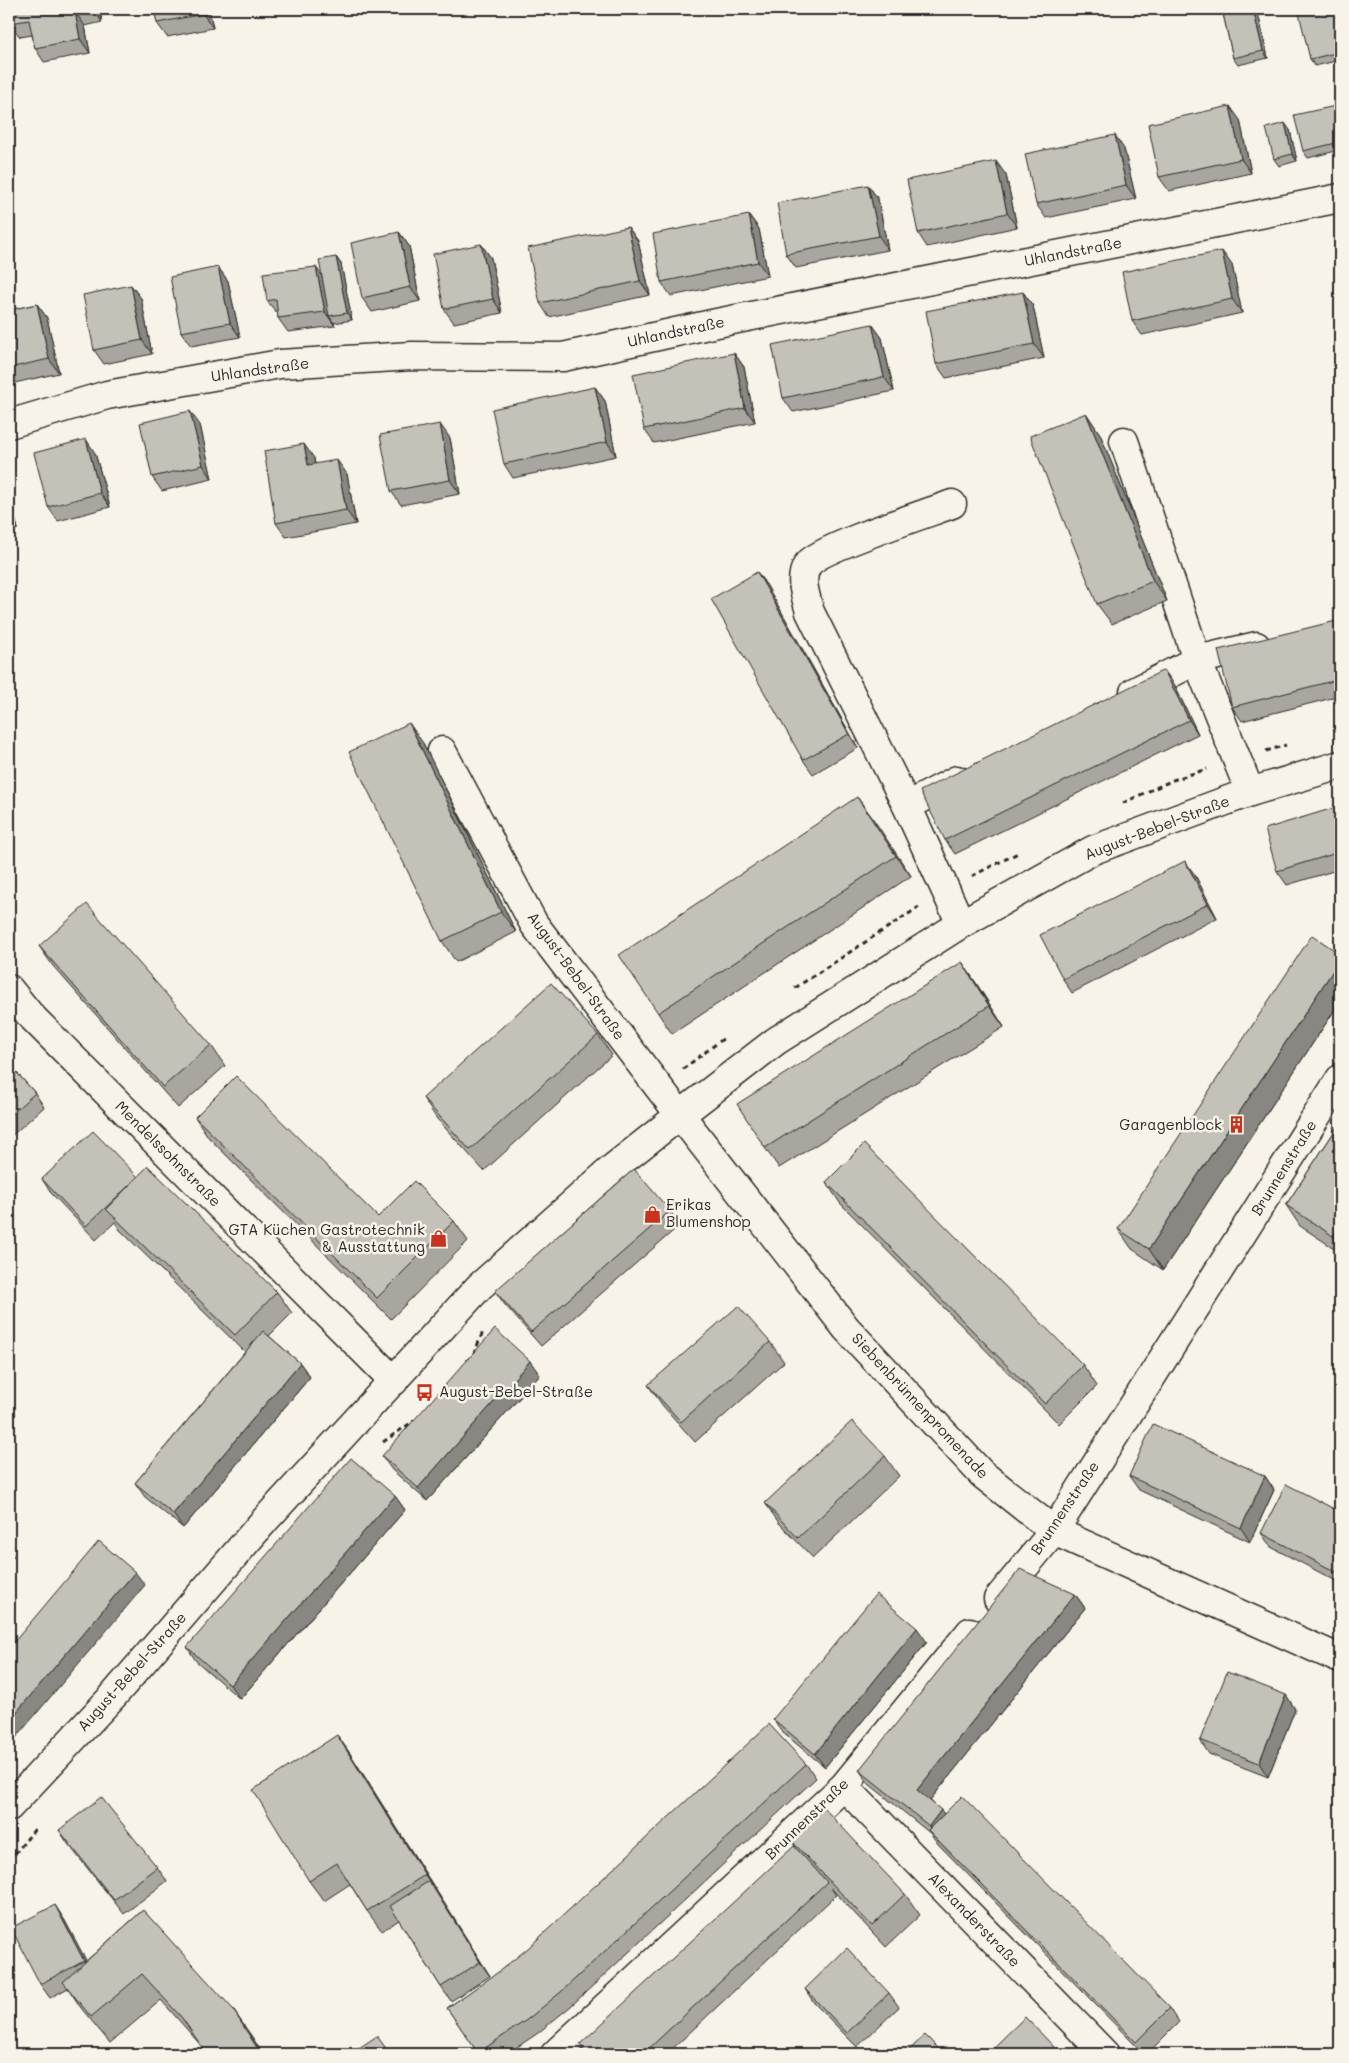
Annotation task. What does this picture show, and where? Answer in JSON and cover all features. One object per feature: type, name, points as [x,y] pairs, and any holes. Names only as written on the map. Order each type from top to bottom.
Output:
[{"type":"street","name":"Uhlandstraße","points":[[9,424],[107,396],[280,364],[412,356],[563,357],[722,322],[1340,198]]},
{"type":"street","name":"August-Bebel-Straße","points":[[1124,441],[1196,660],[1250,792]]},
{"type":"street","points":[[952,504],[840,545],[809,563],[802,581],[810,612],[907,806],[961,924]]},
{"type":"street","points":[[1109,704],[1196,660],[1283,640]]},
{"type":"street","name":"August-Bebel-Straße","points":[[442,751],[534,924],[680,1115]]},
{"type":"street","name":"August-Bebel-Straße","points":[[9,1807],[113,1696],[265,1520],[479,1287],[613,1168],[680,1115],[776,1042],[961,924],[1093,850],[1250,792],[1340,765]]},
{"type":"street","points":[[907,806],[977,770]]},
{"type":"street","name":"Mendelssohnstraße","points":[[9,989],[30,1015],[394,1381]]},
{"type":"street","name":"Brunnenstraße","points":[[555,2054],[844,1786],[1054,1531],[1340,1079]]},
{"type":"street","name":"Siebenbrünnenpromenade","points":[[680,1115],[846,1328],[982,1474],[1054,1531],[1340,1659]]},
{"type":"street","name":"Alexanderstraße","points":[[844,1786],[1105,2054]]},
{"type":"path","points":[[463,1365],[474,1353],[485,1327]]},
{"type":"path","points":[[378,1445],[418,1418]]},
{"type":"path","points":[[9,1861],[40,1823]]},
{"type":"path","points":[[9,2041],[14,2054]]},
{"type":"building","points":[[9,9],[91,9],[75,12],[80,39],[35,48],[29,20],[10,23]]},
{"type":"building","points":[[154,9],[202,9],[203,14],[157,23]]},
{"type":"building","points":[[1222,9],[1253,9],[1263,51],[1233,58]]},
{"type":"building","points":[[1298,9],[1340,9],[1340,52],[1310,59]]},
{"type":"building","points":[[1340,105],[1340,142],[1303,151],[1294,115]]},
{"type":"building","points":[[1230,106],[1241,159],[1159,177],[1148,124]]},
{"type":"building","points":[[1285,123],[1292,154],[1274,159],[1266,128]]},
{"type":"building","points":[[1115,135],[1126,185],[1036,204],[1025,154]]},
{"type":"building","points":[[996,161],[1007,213],[918,233],[907,180]]},
{"type":"building","points":[[868,185],[879,236],[786,254],[777,203]]},
{"type":"building","points":[[749,215],[758,262],[661,282],[653,234]]},
{"type":"building","points":[[628,227],[640,281],[540,303],[528,248]]},
{"type":"building","points":[[399,232],[410,287],[362,298],[351,243]]},
{"type":"building","points":[[481,244],[493,299],[444,309],[433,254]]},
{"type":"building","points":[[1222,251],[1232,299],[1132,321],[1122,272]]},
{"type":"building","points":[[336,257],[347,313],[329,316],[319,260]]},
{"type":"building","points":[[218,267],[230,323],[181,332],[170,277]]},
{"type":"building","points":[[316,267],[325,312],[278,318],[276,299],[267,301],[263,273]]},
{"type":"building","points":[[131,285],[142,340],[94,350],[83,295]]},
{"type":"building","points":[[1023,292],[1034,344],[936,364],[926,311]]},
{"type":"building","points":[[37,304],[49,359],[9,368],[9,310]]},
{"type":"building","points":[[872,324],[884,377],[783,398],[772,345]]},
{"type":"building","points":[[734,353],[745,408],[644,429],[633,374]]},
{"type":"building","points":[[595,387],[607,442],[504,464],[492,409]]},
{"type":"building","points":[[190,411],[203,465],[152,477],[140,423]]},
{"type":"building","points":[[1086,413],[1153,581],[1097,604],[1030,436]]},
{"type":"building","points":[[440,424],[450,480],[391,491],[380,435]]},
{"type":"building","points":[[86,439],[100,493],[48,507],[34,453]]},
{"type":"building","points":[[304,444],[308,465],[337,460],[346,510],[276,523],[264,451]]},
{"type":"building","points":[[757,572],[849,734],[803,760],[711,599]]},
{"type":"building","points":[[1340,620],[1340,679],[1232,707],[1218,650]]},
{"type":"building","points":[[1164,670],[1189,720],[945,840],[920,791]]},
{"type":"building","points":[[409,723],[501,912],[442,941],[349,752]]},
{"type":"building","points":[[857,797],[896,856],[658,1013],[619,955]]},
{"type":"building","points":[[1340,806],[1340,852],[1277,871],[1265,829]]},
{"type":"building","points":[[1185,861],[1208,904],[1063,979],[1040,935]]},
{"type":"building","points":[[87,904],[211,1045],[163,1087],[39,946]]},
{"type":"building","points":[[1312,935],[1340,954],[1340,960],[1149,1249],[1118,1229]]},
{"type":"building","points":[[962,962],[989,1006],[765,1148],[737,1104]]},
{"type":"building","points":[[551,983],[598,1035],[470,1150],[423,1098]]},
{"type":"building","points":[[9,1064],[35,1093],[9,1116]]},
{"type":"building","points":[[236,1076],[378,1217],[414,1181],[454,1221],[377,1298],[195,1117]]},
{"type":"building","points":[[1340,1123],[1340,1225],[1333,1236],[1286,1205]]},
{"type":"building","points":[[93,1131],[138,1177],[86,1226],[42,1179]]},
{"type":"building","points":[[864,1144],[1083,1365],[1045,1404],[826,1182]]},
{"type":"building","points":[[148,1166],[277,1292],[235,1335],[106,1209]]},
{"type":"building","points":[[634,1169],[670,1211],[531,1332],[495,1291]]},
{"type":"building","points":[[738,1306],[770,1342],[681,1422],[648,1385]]},
{"type":"building","points":[[495,1329],[530,1361],[418,1488],[382,1456]]},
{"type":"building","points":[[263,1331],[300,1363],[173,1514],[135,1483]]},
{"type":"building","points":[[852,1421],[885,1456],[798,1538],[765,1503]]},
{"type":"building","points":[[1153,1424],[1265,1476],[1241,1528],[1129,1476]]},
{"type":"building","points":[[351,1458],[395,1496],[230,1685],[187,1647]]},
{"type":"building","points":[[1286,1484],[1340,1512],[1340,1574],[1261,1533]]},
{"type":"building","points":[[99,1541],[135,1572],[9,1721],[9,1648]]},
{"type":"building","points":[[1020,1569],[1075,1594],[917,1790],[941,1810],[929,1826],[859,1770]]},
{"type":"building","points":[[876,1594],[917,1628],[815,1754],[773,1719]]},
{"type":"building","points":[[1227,1672],[1286,1695],[1259,1763],[1200,1740]]},
{"type":"building","points":[[769,1724],[806,1764],[561,1992],[528,2019],[478,2053],[447,2008],[497,1973],[527,1949]]},
{"type":"building","points":[[337,1735],[425,1875],[367,1911],[337,1863],[309,1881],[253,1790]]},
{"type":"building","points":[[962,1796],[1170,2008],[1136,2042],[928,1830]]},
{"type":"building","points":[[101,1797],[157,1867],[114,1900],[59,1830]]},
{"type":"building","points":[[823,1807],[905,1894],[872,1926],[790,1839]]},
{"type":"building","points":[[794,1846],[827,1882],[643,2054],[586,2054],[580,2044]]},
{"type":"building","points":[[429,1881],[480,1962],[441,1987],[390,1906]]},
{"type":"building","points":[[55,1905],[84,1961],[40,1984],[11,1928]]},
{"type":"building","points":[[143,1910],[232,2008],[261,2054],[207,2054],[182,2018],[142,1974],[91,2017],[63,1982]]},
{"type":"building","points":[[847,1948],[889,1993],[847,2033],[805,1989]]},
{"type":"building","points":[[1025,2017],[1061,2054],[987,2054]]},
{"type":"building","points":[[925,2035],[944,2054],[905,2054]]},
{"type":"building","points":[[377,2036],[390,2054],[350,2054]]},
{"type":"place","name":"Garagenblock","points":[[1236,1125]]},
{"type":"place","name":"Erikas Blumenshop","points":[[652,1214]]},
{"type":"place","name":"GTA Küchen Gastrotechnik & Ausstattung","points":[[439,1239]]},
{"type":"place","name":"August-Bebel-Straße","points":[[425,1392]]}]
